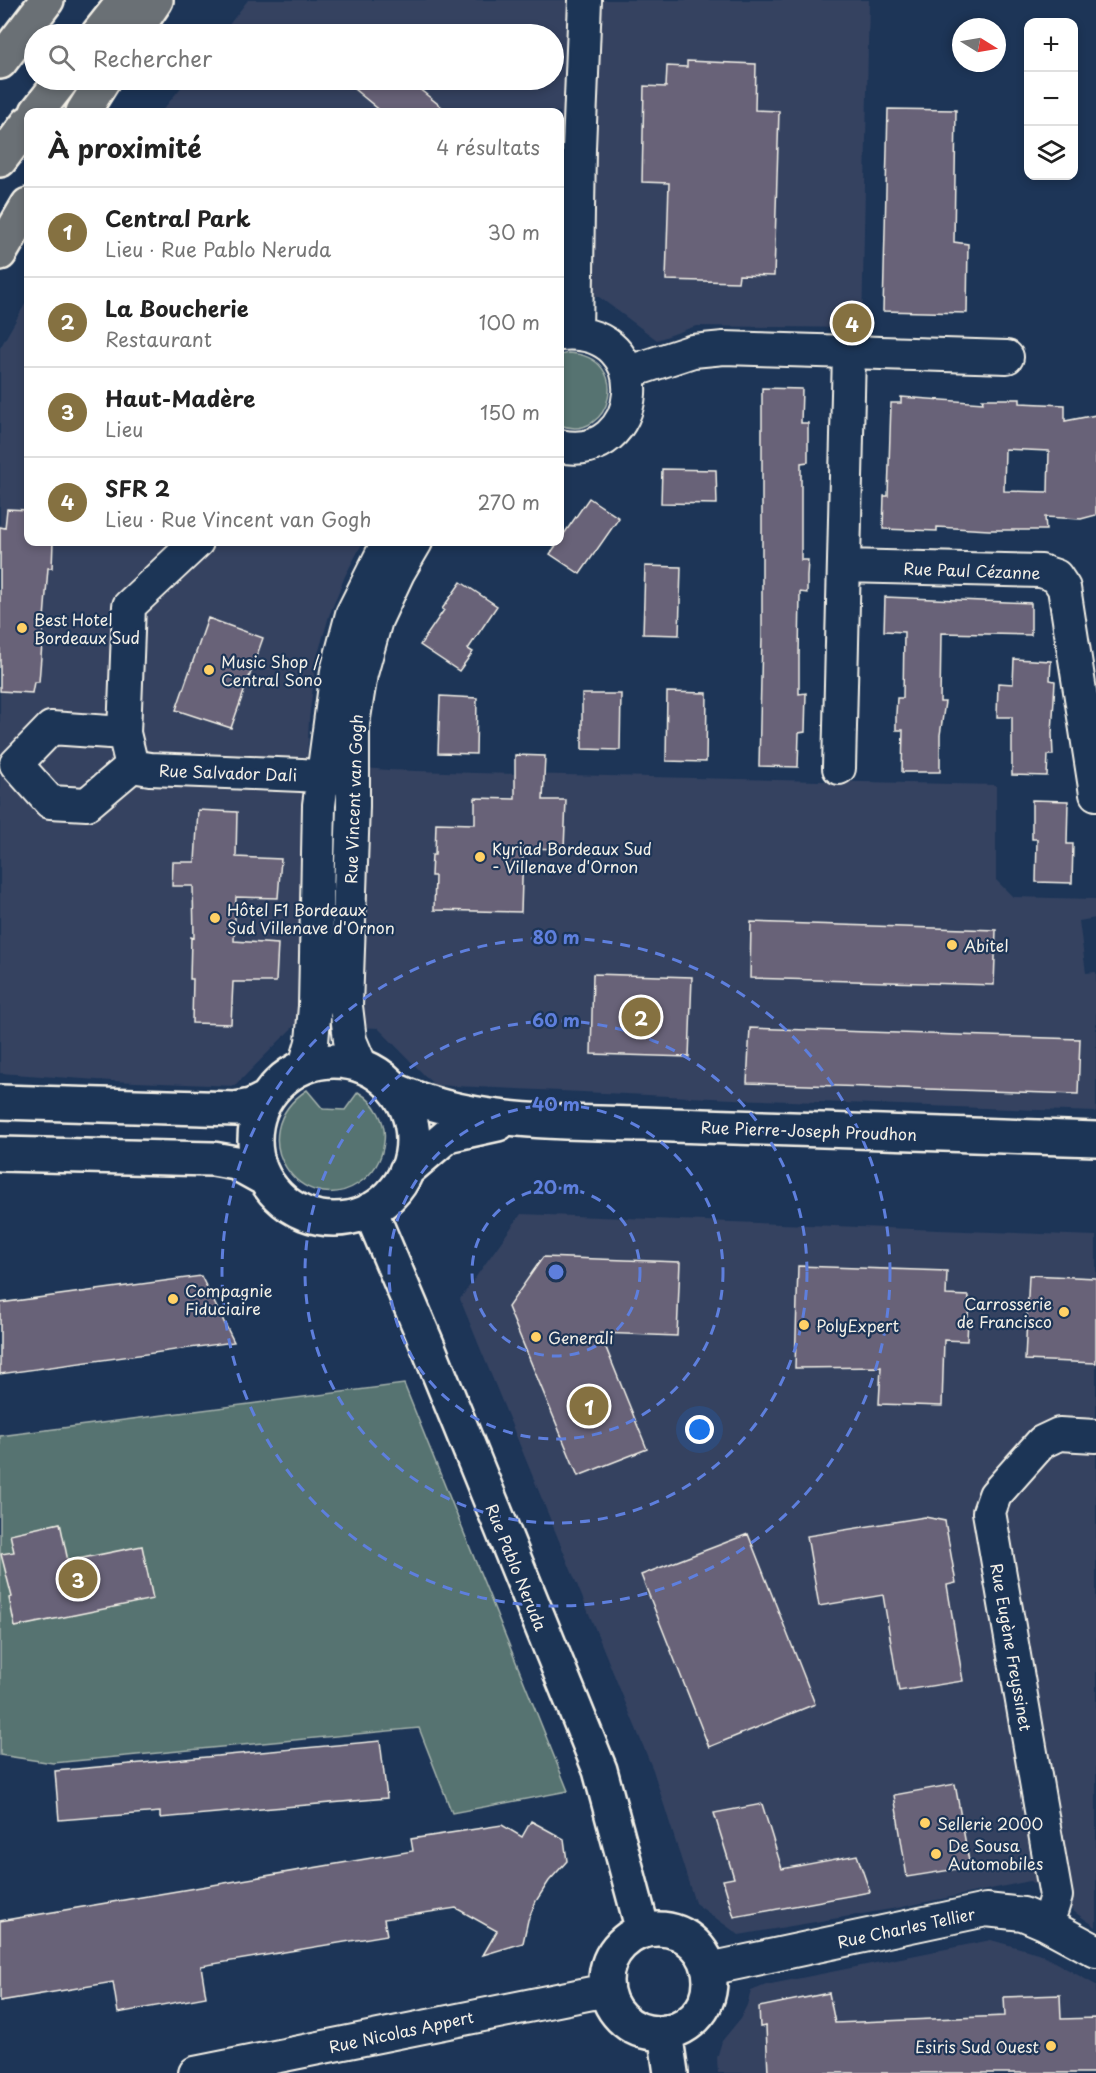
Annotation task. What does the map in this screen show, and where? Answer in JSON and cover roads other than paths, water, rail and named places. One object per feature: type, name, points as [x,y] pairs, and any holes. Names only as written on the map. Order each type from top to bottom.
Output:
[{"type":"highway","points":[[29,24],[47,0]]},
{"type":"highway","points":[[106,24],[125,0]]},
{"type":"highway","points":[[140,24],[156,0]]},
{"type":"highway","points":[[0,62],[24,30]]},
{"type":"highway","points":[[40,108],[54,90]]},
{"type":"highway","points":[[86,108],[97,90]]},
{"type":"highway","points":[[0,160],[24,128]]},
{"type":"highway","points":[[0,253],[24,212]]},
{"type":"street","points":[[564,447],[593,445],[612,433],[625,414],[630,392],[627,370],[618,355],[607,344],[592,336],[568,333],[585,0]]},
{"type":"street","points":[[627,370],[693,351],[724,348],[1007,357]]},
{"type":"street","points":[[839,768],[849,353]]},
{"type":"street","points":[[124,733],[51,728],[16,764],[50,802],[87,804],[132,766],[124,733],[129,606],[193,546]]},
{"type":"street","name":"Rue Vincent van Gogh","points":[[361,1066],[350,1040],[346,1006],[338,778],[337,671],[357,604],[403,546]]},
{"type":"street","name":"Rue Paul Cézanne","points":[[845,566],[1041,571],[1056,576],[1064,588],[1096,794]]},
{"type":"street","name":"Rue Salvador Dali","points":[[132,766],[150,769],[338,778]]},
{"type":"street","name":"Rue Vincent van Gogh","points":[[305,1066],[312,1042],[315,1006],[319,805],[338,778]]},
{"type":"street","points":[[343,1061],[361,1066],[380,1076],[395,1090],[406,1108],[412,1129],[412,1150],[406,1171],[392,1194],[370,1210],[347,1218],[323,1219],[300,1212],[280,1198],[265,1179],[257,1160],[254,1138],[258,1117],[267,1098],[284,1079],[305,1066],[343,1061]]},
{"type":"street","name":"Rue Pierre-Joseph Proudhon","points":[[395,1090],[422,1102],[447,1108],[522,1119],[1096,1139]]},
{"type":"street","points":[[0,1102],[236,1109],[251,1106],[267,1098]]},
{"type":"street","name":"Rue Pierre-Joseph Proudhon","points":[[406,1171],[448,1135],[522,1119]]},
{"type":"street","points":[[0,1154],[213,1160],[236,1163],[265,1179]]},
{"type":"street","name":"Rue Pablo Neruda","points":[[370,1210],[600,1770],[643,1931]]},
{"type":"street","name":"Rue Eugène Freyssinet","points":[[1044,1923],[1056,1896],[989,1512],[995,1495],[1042,1442],[1059,1434],[1096,1436]]},
{"type":"street","name":"Rue Charles Tellier","points":[[709,1969],[986,1910],[1023,1914],[1096,1951]]},
{"type":"street","points":[[660,1928],[684,1936],[703,1953],[709,1969],[710,1984],[699,2012],[690,2022],[678,2029],[665,2032],[649,2032],[634,2027],[613,2005],[607,1990],[610,1960],[618,1947],[630,1937],[643,1931],[660,1928]]},
{"type":"street","name":"Rue Nicolas Appert","points":[[195,2073],[607,1990]]},
{"type":"street","points":[[665,2032],[671,2073]]},
{"type":"place","name":"SFR 2","points":[[852,323]]},
{"type":"place","name":"Best Hotel Bordeaux Sud","points":[[22,628]]},
{"type":"place","name":"Music Shop / Central Sono","points":[[209,670]]},
{"type":"place","name":"Kyriad Bordeaux Sud - Villenave d'Ornon","points":[[480,857]]},
{"type":"place","name":"Hôtel F1 Bordeaux Sud Villenave d'Ornon","points":[[215,918]]},
{"type":"place","name":"Abitel","points":[[952,945]]},
{"type":"place","name":"La Boucherie","points":[[641,1017]]},
{"type":"place","name":"Compagnie Fiduciaire","points":[[173,1299]]},
{"type":"place","name":"Carrosserie de Francisco","points":[[1064,1312]]},
{"type":"place","name":"PolyExpert","points":[[804,1325]]},
{"type":"place","name":"Generali","points":[[536,1337]]},
{"type":"place","name":"Central Park","points":[[589,1406]]},
{"type":"place","name":"Haut-Madère","points":[[78,1579]]},
{"type":"place","name":"Sellerie 2000","points":[[925,1823]]},
{"type":"place","name":"De Sousa Automobiles","points":[[936,1854]]},
{"type":"place","name":"Esiris Sud Ouest","points":[[1051,2046]]}]
